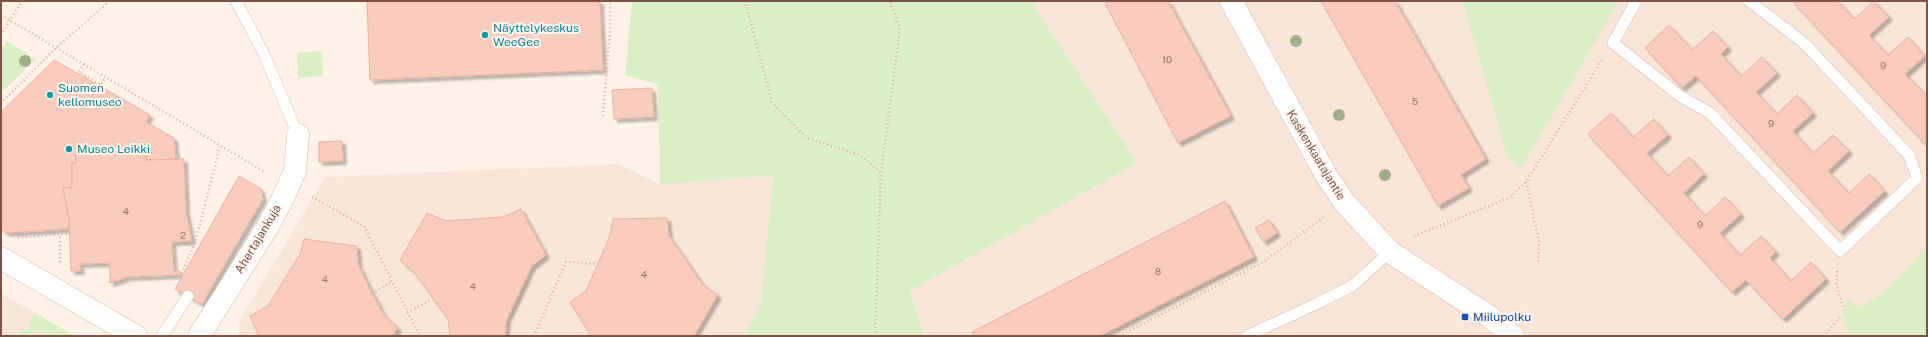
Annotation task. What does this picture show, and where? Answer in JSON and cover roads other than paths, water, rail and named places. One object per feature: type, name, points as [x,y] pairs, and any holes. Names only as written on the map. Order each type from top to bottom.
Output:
[{"type":"street","name":"Kaskenkaatajantie","points":[[1231,1],[1322,168],[1344,202],[1390,252],[1490,317],[1513,336]]},
{"type":"street","name":"Ahertajankuja","points":[[199,336],[267,228],[295,171],[298,135]]},
{"type":"street","points":[[1,258],[136,336]]},
{"type":"lane","points":[[236,1],[264,54],[298,135]]},
{"type":"lane","points":[[1636,1],[1613,43],[1680,96],[1710,113],[1840,251],[1917,178],[1909,155],[1804,43],[1749,1]]},
{"type":"lane","points":[[1247,336],[1318,304],[1352,286],[1390,252]]},
{"type":"lane","points":[[162,336],[188,296]]},
{"type":"place","name":"Näyttelykeskus WeeGee","points":[[485,35]]},
{"type":"place","name":"Suomen kellomuseo","points":[[50,95]]},
{"type":"place","name":"Museo Leikki","points":[[69,149]]},
{"type":"place","name":"Miilupolku","points":[[1465,317]]}]
